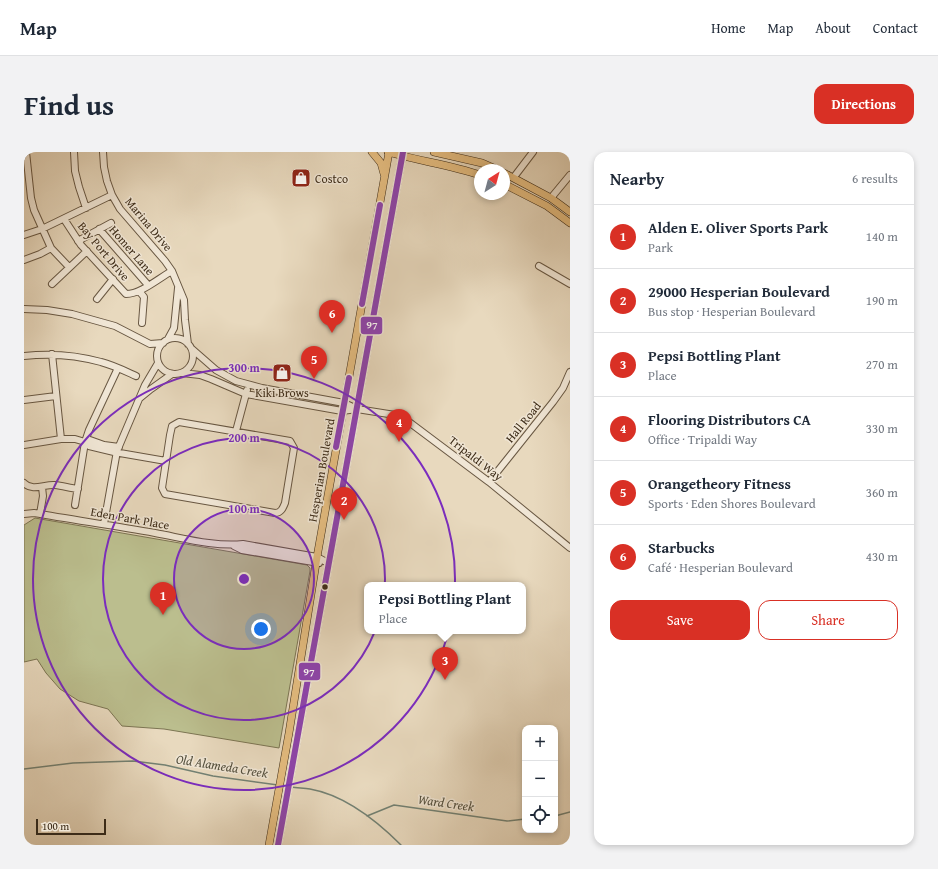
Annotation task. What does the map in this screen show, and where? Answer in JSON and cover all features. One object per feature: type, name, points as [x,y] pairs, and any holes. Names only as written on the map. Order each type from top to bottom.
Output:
[{"type":"main road","points":[[372,152],[381,163],[385,177]]},
{"type":"main road","points":[[389,152],[403,154],[474,173]]},
{"type":"main road","name":"Hesperian Boulevard","points":[[269,845],[316,560],[389,152]]},
{"type":"main road","points":[[434,152],[484,164]]},
{"type":"main road","name":"Hesperian Boulevard","points":[[278,845],[403,154]]},
{"type":"main road","points":[[510,175],[551,198],[570,212]]},
{"type":"main road","points":[[510,187],[547,206],[570,223]]},
{"type":"main road","points":[[306,622],[308,632],[316,638]]},
{"type":"street","points":[[26,152],[31,198],[34,210],[51,248],[69,267]]},
{"type":"street","points":[[74,152],[75,171],[86,208]]},
{"type":"street","name":"Marina Drive","points":[[102,152],[104,167],[112,195],[120,209],[165,260],[172,271],[184,300],[185,320],[190,347]]},
{"type":"street","points":[[514,177],[533,152]]},
{"type":"street","points":[[551,198],[570,175]]},
{"type":"street","points":[[24,235],[42,229],[112,195]]},
{"type":"street","name":"Bay Port Drive","points":[[64,219],[78,241],[126,294],[132,294],[139,291],[172,271]]},
{"type":"street","name":"Homer Lane","points":[[78,241],[111,223]]},
{"type":"street","name":"Homer Lane","points":[[99,230],[148,285]]},
{"type":"street","points":[[24,260],[51,248]]},
{"type":"street","points":[[52,284],[87,251]]},
{"type":"street","points":[[538,266],[570,284]]},
{"type":"street","points":[[97,299],[112,279]]},
{"type":"street","name":"Marina Drive","points":[[165,341],[174,328],[178,286]]},
{"type":"street","points":[[139,291],[144,297],[142,322]]},
{"type":"street","points":[[24,309],[62,312],[94,319],[115,326],[150,344],[179,338],[224,376],[248,385],[344,403],[357,409]]},
{"type":"street","points":[[104,524],[118,450],[157,360],[158,350],[165,341]]},
{"type":"street","points":[[150,344],[164,371],[172,374],[182,373],[200,375],[246,394],[342,411],[357,409]]},
{"type":"street","points":[[182,373],[187,370],[192,362],[193,356],[190,347]]},
{"type":"street","points":[[24,356],[52,354],[101,362],[136,376]]},
{"type":"street","points":[[52,354],[61,439]]},
{"type":"street","points":[[75,505],[85,442],[89,430],[118,368]]},
{"type":"street","name":"Hall Road","points":[[489,482],[553,402],[563,388],[570,372]]},
{"type":"street","points":[[139,399],[151,388],[172,374]]},
{"type":"street","points":[[236,431],[248,385]]},
{"type":"street","points":[[24,400],[56,396]]},
{"type":"street","name":"Tripaldi Way","points":[[357,409],[390,414],[409,422],[489,482],[570,548]]},
{"type":"street","points":[[184,422],[284,439],[293,444],[285,503],[280,512],[275,513],[165,494],[162,488],[166,461],[172,428],[176,423],[184,422]]},
{"type":"street","points":[[24,445],[61,439],[75,439],[85,442],[90,440],[118,450],[166,461]]},
{"type":"street","points":[[24,483],[29,487],[53,485],[78,489]]},
{"type":"street","points":[[40,514],[43,496],[42,487]]},
{"type":"street","name":"Eden Park Place","points":[[24,514],[40,514],[104,524],[202,542],[233,545],[243,544],[328,563]]},
{"type":"green space","points":[[35,518],[307,565],[310,568],[310,571],[279,748],[164,729],[122,726],[108,709],[79,701],[60,689],[46,673],[37,659],[24,662],[24,525]]},
{"type":"waterway","name":"Old Alameda Creek","points":[[24,769],[73,763],[133,761],[165,765],[213,776],[278,785]]},
{"type":"waterway","name":"Old Alameda Creek","points":[[291,787],[323,792],[347,803],[371,818],[401,845]]},
{"type":"waterway","name":"Ward Creek","points":[[367,816],[394,805],[507,821],[522,819]]},
{"type":"waterway","name":"Ward Creek","points":[[558,815],[570,812]]},
{"type":"transit line","name":"97","points":[[278,845],[403,152]]},
{"type":"transit line","name":"97","points":[[362,304],[380,205]]},
{"type":"transit line","name":"97","points":[[336,447],[349,378]]},
{"type":"place","name":"Costco","points":[[301,178]]},
{"type":"place","name":"Starbucks","points":[[332,333]]},
{"type":"place","name":"Kiki Brows","points":[[282,373]]},
{"type":"place","name":"Orangetheory Fitness","points":[[314,379]]},
{"type":"place","name":"Flooring Distributors CA","points":[[399,442]]},
{"type":"place","name":"29000 Hesperian Boulevard","points":[[344,520]]},
{"type":"place","name":"Alden E. Oliver Sports Park","points":[[163,615]]},
{"type":"place","name":"Pepsi Bottling Plant","points":[[445,680]]}]
